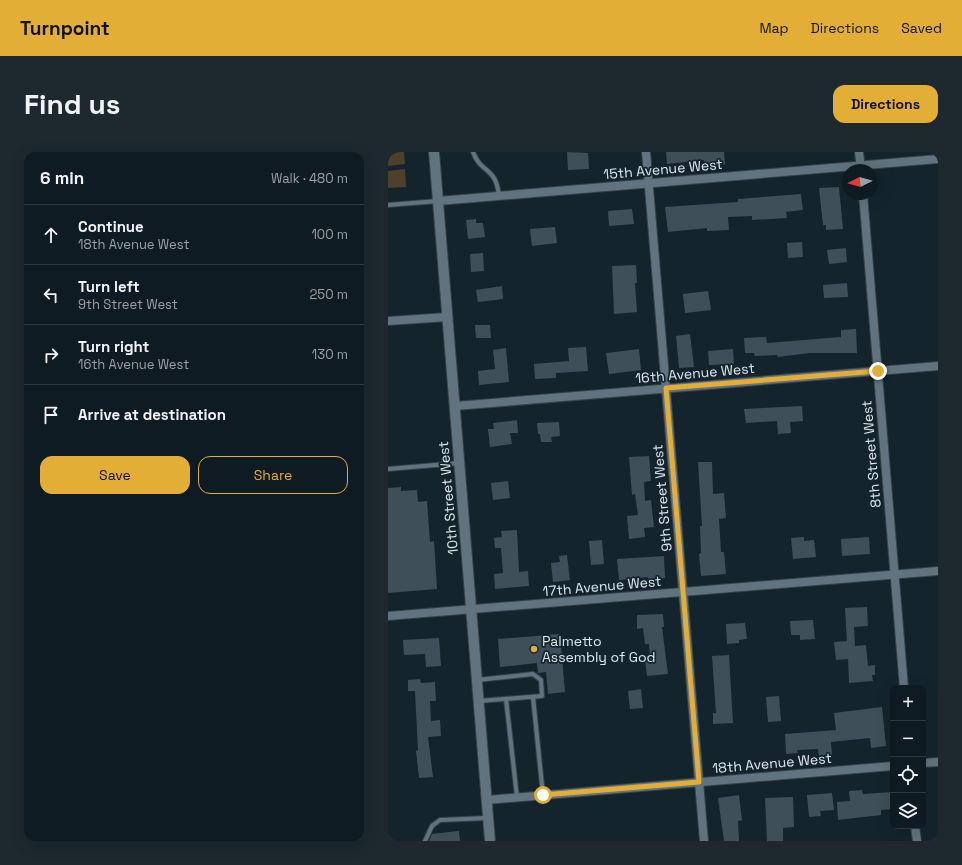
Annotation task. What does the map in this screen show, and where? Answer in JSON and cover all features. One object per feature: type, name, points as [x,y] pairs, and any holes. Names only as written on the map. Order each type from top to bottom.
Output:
[{"type":"street","name":"10th Street West","points":[[434,152],[490,841]]},
{"type":"street","name":"9th Street West","points":[[646,152],[704,841]]},
{"type":"street","points":[[859,152],[860,164]]},
{"type":"street","name":"15th Avenue West","points":[[878,166],[938,159]]},
{"type":"street","name":"15th Avenue West","points":[[438,201],[842,169]]},
{"type":"street","name":"8th Street West","points":[[864,200],[904,685]]},
{"type":"street","points":[[388,321],[447,317]]},
{"type":"street","name":"16th Avenue West","points":[[455,406],[938,366]]},
{"type":"street","name":"17th Avenue West","points":[[388,616],[938,571]]},
{"type":"street","points":[[926,763],[938,762]]},
{"type":"street","name":"18th Avenue West","points":[[487,800],[890,766]]},
{"type":"street","points":[[916,829],[917,841]]},
{"type":"lane","points":[[473,152],[480,165],[494,176],[498,183],[499,196]]},
{"type":"lane","points":[[388,205],[438,201]]},
{"type":"lane","points":[[388,469],[460,463]]},
{"type":"lane","points":[[477,680],[533,674],[541,680],[542,696],[479,702]]},
{"type":"lane","points":[[533,697],[543,795]]},
{"type":"lane","points":[[506,699],[517,797]]},
{"type":"lane","points":[[425,841],[432,826],[440,820],[488,818]]},
{"type":"shaded area","points":[[388,152],[404,152],[405,164],[388,166]]},
{"type":"shaded area","points":[[405,169],[406,187],[388,188],[388,171]]},
{"type":"building","points":[[567,152],[588,153],[589,169],[568,170]]},
{"type":"building","points":[[666,152],[724,152],[725,164],[705,166],[704,160],[667,164]]},
{"type":"building","points":[[839,187],[843,229],[826,230],[826,225],[823,225],[819,188]]},
{"type":"building","points":[[801,194],[803,210],[786,212],[787,218],[752,220],[752,216],[728,217],[729,230],[707,231],[707,228],[668,232],[665,207],[738,202],[738,199]]},
{"type":"building","points":[[632,209],[634,224],[609,226],[608,211]]},
{"type":"building","points":[[476,219],[476,223],[483,223],[485,237],[468,239],[466,220]]},
{"type":"building","points":[[555,227],[557,243],[532,246],[530,229]]},
{"type":"building","points":[[802,242],[803,257],[788,258],[787,243]]},
{"type":"building","points":[[846,248],[847,262],[829,264],[827,250]]},
{"type":"building","points":[[483,253],[484,271],[471,272],[470,254]]},
{"type":"building","points":[[636,265],[637,283],[635,283],[637,312],[614,314],[612,266]]},
{"type":"building","points":[[847,283],[848,297],[824,298],[823,285]]},
{"type":"building","points":[[502,286],[503,299],[478,302],[476,290]]},
{"type":"building","points":[[708,291],[711,310],[685,313],[683,294]]},
{"type":"building","points":[[475,325],[490,325],[491,338],[476,338]]},
{"type":"building","points":[[856,329],[857,353],[810,353],[778,357],[777,355],[755,356],[754,353],[745,353],[744,338],[766,337],[767,343],[841,337],[841,330]]},
{"type":"building","points":[[690,334],[694,367],[679,368],[676,336]]},
{"type":"building","points":[[586,347],[588,371],[556,373],[556,378],[535,379],[534,364],[569,361],[568,348]]},
{"type":"building","points":[[506,348],[509,382],[479,385],[478,371],[495,369],[493,350]]},
{"type":"building","points":[[639,349],[641,370],[609,374],[606,353]]},
{"type":"building","points":[[733,349],[734,364],[709,365],[708,351]]},
{"type":"building","points":[[802,406],[803,421],[790,422],[791,433],[778,434],[777,421],[746,423],[744,409]]},
{"type":"building","points":[[517,420],[518,433],[510,433],[512,444],[490,447],[488,429],[494,429],[493,423]]},
{"type":"building","points":[[559,422],[560,436],[551,437],[552,442],[541,442],[540,434],[538,434],[537,423]]},
{"type":"building","points":[[649,456],[651,481],[644,482],[645,501],[651,500],[654,527],[644,528],[645,537],[629,539],[627,516],[638,515],[635,494],[632,495],[629,457]]},
{"type":"building","points":[[698,462],[712,462],[713,494],[724,493],[726,518],[719,519],[721,552],[724,552],[726,574],[701,576],[699,554],[701,553],[700,526],[702,526]]},
{"type":"building","points":[[508,481],[510,498],[493,500],[491,483]]},
{"type":"building","points":[[401,487],[401,491],[417,490],[418,502],[427,501],[430,542],[434,541],[437,589],[388,593],[388,488]]},
{"type":"building","points":[[517,530],[519,572],[528,571],[529,586],[495,589],[494,574],[503,573],[501,548],[495,548],[494,538],[502,537],[501,531]]},
{"type":"building","points":[[804,537],[804,541],[814,540],[816,557],[793,559],[791,538]]},
{"type":"building","points":[[869,537],[870,554],[842,556],[841,539]]},
{"type":"building","points":[[602,540],[604,564],[591,565],[589,541]]},
{"type":"building","points":[[567,555],[570,580],[553,582],[551,563],[560,562],[559,556]]},
{"type":"building","points":[[664,556],[665,578],[648,579],[648,577],[619,580],[617,559]]},
{"type":"building","points":[[867,607],[868,626],[854,627],[855,646],[866,645],[868,666],[875,665],[875,675],[872,675],[873,681],[849,683],[848,659],[836,660],[834,642],[847,641],[845,608]]},
{"type":"building","points":[[663,614],[664,627],[662,627],[668,674],[647,676],[645,660],[650,660],[649,644],[645,644],[643,628],[637,629],[637,615]]},
{"type":"building","points":[[813,620],[815,639],[800,640],[800,635],[791,635],[790,621]]},
{"type":"building","points":[[745,623],[747,639],[739,640],[739,643],[727,644],[726,624]]},
{"type":"building","points":[[560,634],[565,692],[548,694],[546,672],[538,673],[537,663],[500,667],[498,639]]},
{"type":"building","points":[[439,638],[441,666],[426,667],[425,654],[404,655],[403,640]]},
{"type":"building","points":[[729,655],[733,723],[713,724],[713,713],[716,713],[712,656]]},
{"type":"building","points":[[420,679],[421,683],[435,682],[436,701],[430,701],[431,721],[440,720],[441,736],[428,737],[433,777],[419,778],[416,751],[418,750],[415,691],[408,691],[408,680]]},
{"type":"building","points":[[641,689],[643,708],[630,709],[628,691]]},
{"type":"building","points":[[779,696],[781,721],[768,722],[766,697]]},
{"type":"building","points":[[882,707],[886,746],[871,748],[870,738],[831,742],[832,755],[819,756],[818,749],[797,750],[798,753],[786,754],[785,734],[836,730],[834,713]]},
{"type":"building","points":[[862,790],[863,794],[890,792],[890,809],[881,810],[881,815],[838,820],[837,802],[850,801],[849,791]]},
{"type":"building","points":[[832,793],[834,810],[820,811],[821,816],[809,817],[807,795]]},
{"type":"building","points":[[739,795],[742,820],[738,821],[739,841],[724,841],[718,798]]},
{"type":"building","points":[[793,797],[794,827],[783,828],[783,841],[767,841],[765,798]]},
{"type":"building","points":[[459,831],[460,841],[429,841],[432,834]]},
{"type":"place","name":"Palmetto Assembly of God","points":[[534,649]]},
{"type":"route","points":[[543,795],[699,782],[666,388],[878,371]]}]
